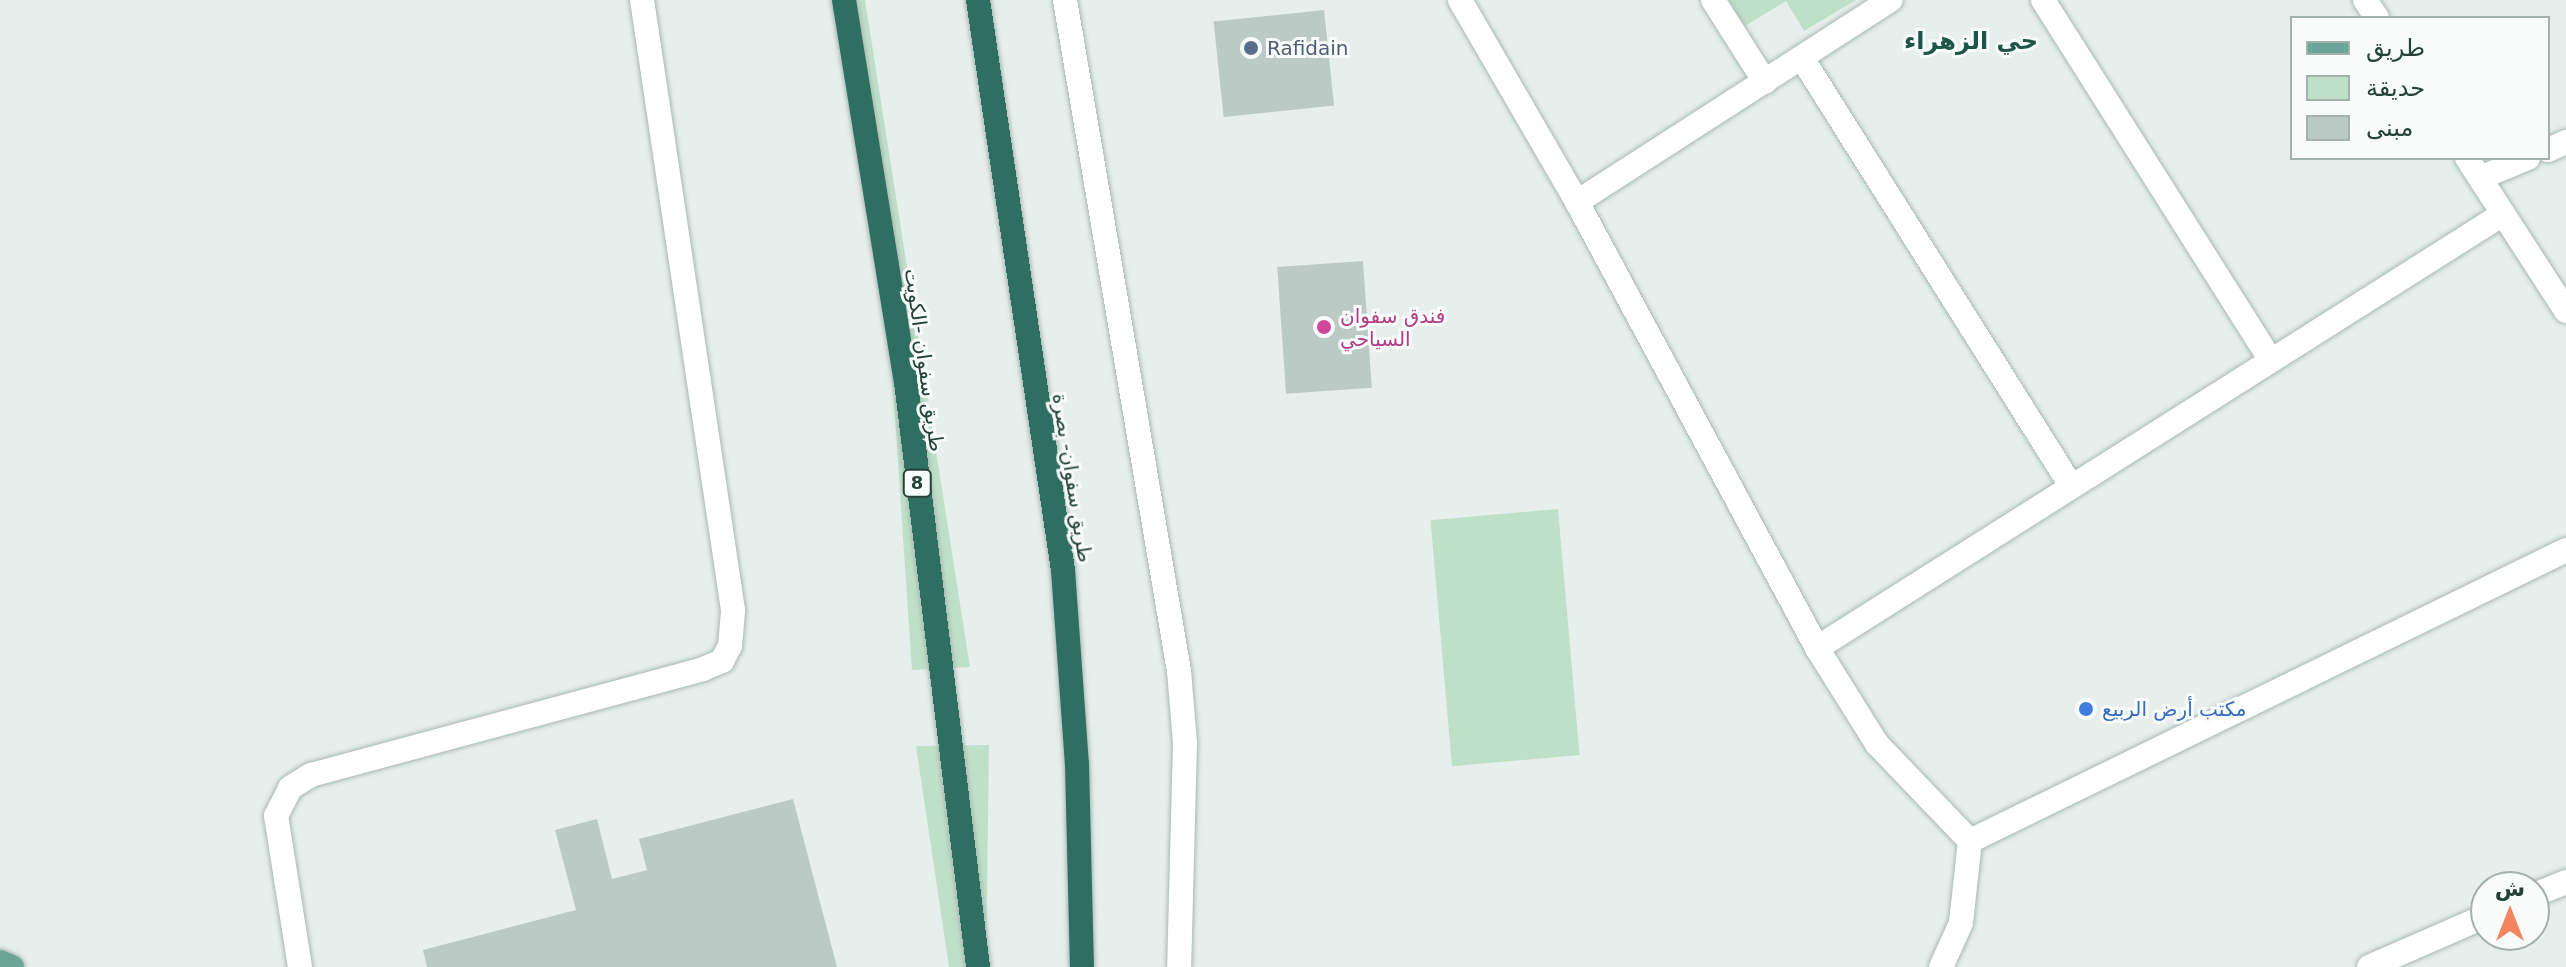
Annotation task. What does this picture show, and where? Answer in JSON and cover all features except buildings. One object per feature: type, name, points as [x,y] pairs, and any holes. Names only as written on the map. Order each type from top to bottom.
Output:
[{"type":"highway","name":"طريق سفوان -الكويت","points":[[844,0],[906,382],[978,967]]},
{"type":"highway","name":"طريق سفوان- بصرة","points":[[978,0],[1063,570],[1077,764],[1082,967]]},
{"type":"main road","points":[[0,962],[12,967]]},
{"type":"street","points":[[300,967],[276,816],[290,788],[311,775],[703,669],[722,661],[730,646],[733,610],[642,0]]},
{"type":"street","points":[[1065,0],[1179,671],[1185,743],[1179,967]]},
{"type":"street","points":[[1460,0],[1577,202],[1817,648],[1877,744],[1970,841]]},
{"type":"street","points":[[1713,0],[1765,82]]},
{"type":"street","points":[[1577,202],[1890,0]]},
{"type":"street","points":[[2043,0],[2270,359]]},
{"type":"street","points":[[1802,58],[2070,484]]},
{"type":"street","points":[[2517,160],[2474,168],[2566,311]]},
{"type":"street","points":[[1817,648],[2070,484],[2503,214]]},
{"type":"street","points":[[1970,841],[2566,550]]},
{"type":"street","points":[[1941,967],[1961,923],[1970,841]]},
{"type":"street","points":[[2369,967],[2470,923]]},
{"type":"green space","points":[[840,0],[865,0],[970,667],[912,670],[892,373]]},
{"type":"green space","points":[[1729,0],[1856,0],[1804,31],[1786,1],[1745,26]]},
{"type":"green space","points":[[1558,509],[1580,755],[1452,766],[1430,520]]},
{"type":"green space","points":[[989,745],[986,967],[949,967],[916,746]]},
{"type":"place","name":"Rafidain","points":[[1251,48]]},
{"type":"place","name":"فندق سفوان السياحي","points":[[1324,327]]},
{"type":"place","name":"مكتب أرض الربيع","points":[[2086,709]]},
{"type":"district","name":"حي الزهراء","points":[[1971,42]]}]
